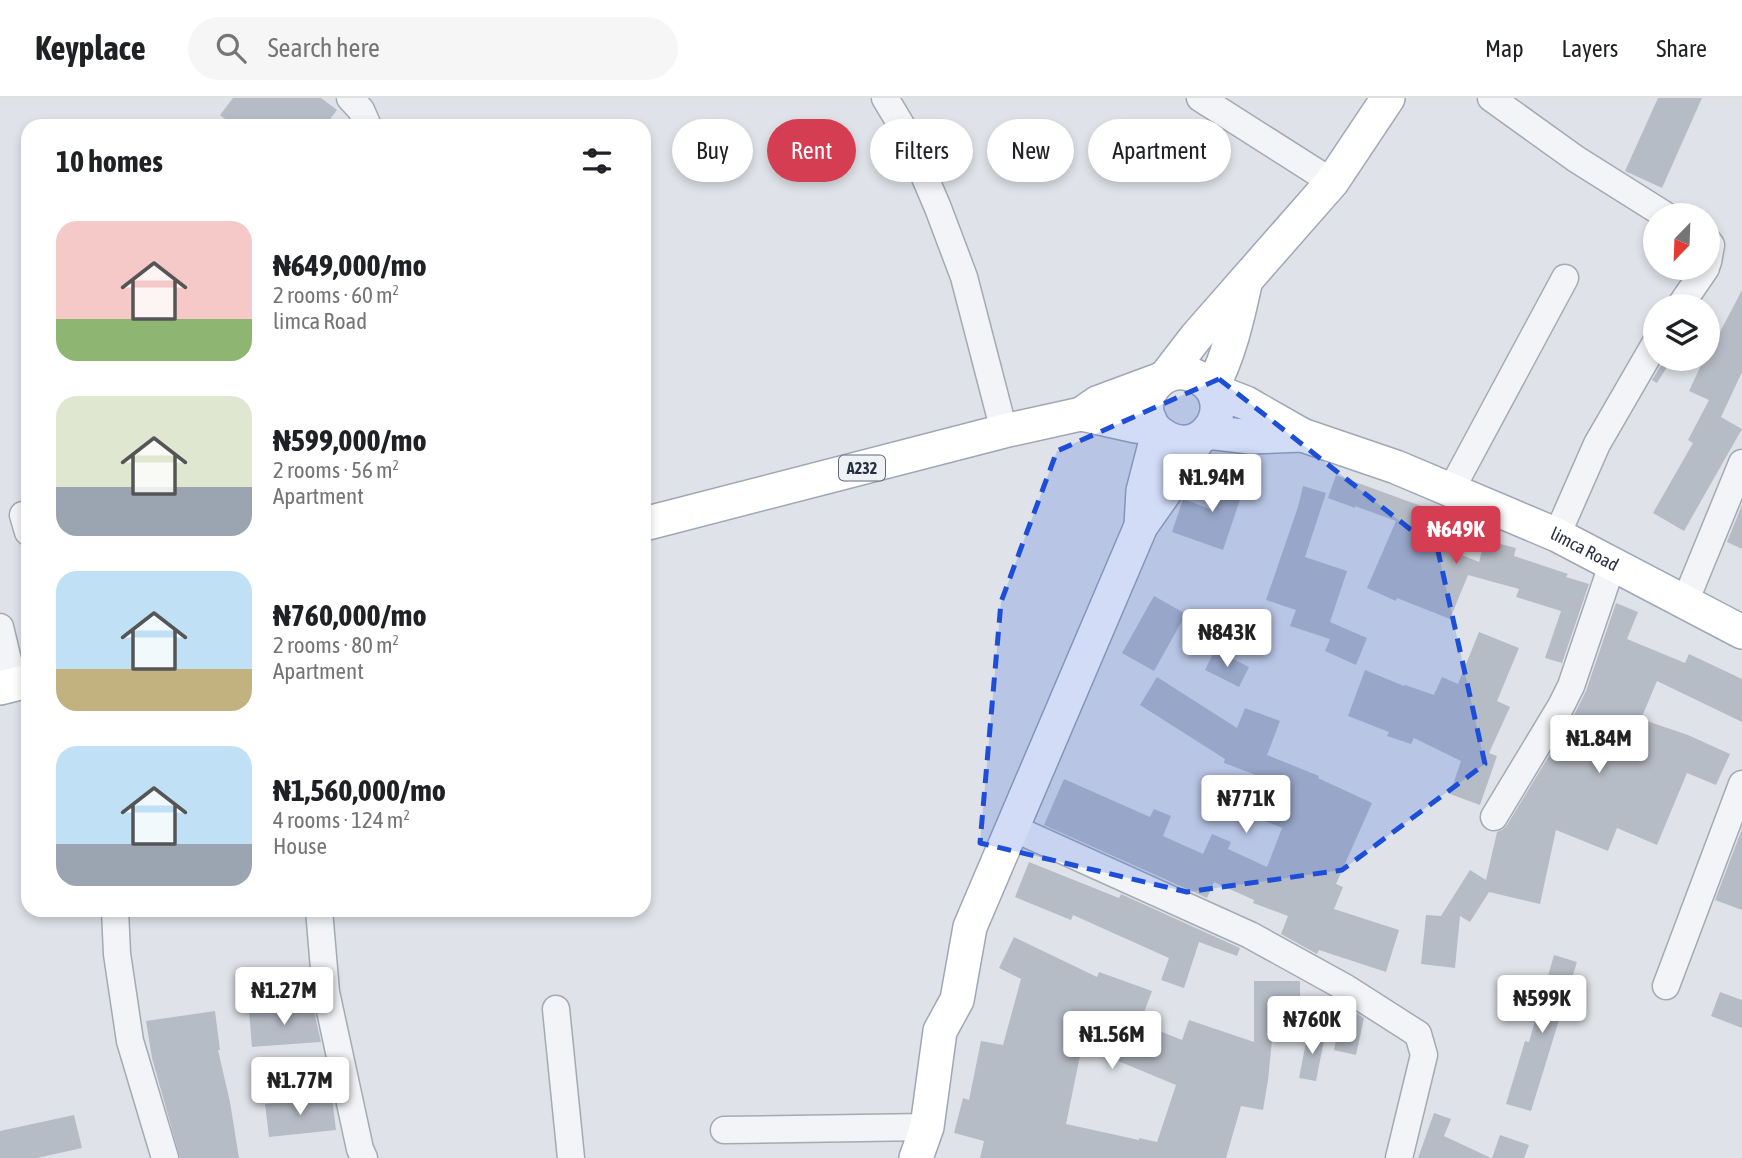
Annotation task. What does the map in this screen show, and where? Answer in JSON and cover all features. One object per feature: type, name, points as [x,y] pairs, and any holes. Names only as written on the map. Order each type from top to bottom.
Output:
[{"type":"main road","points":[[1202,436],[1185,442],[1172,441],[1156,430],[1147,414],[1147,401],[1151,390],[1332,182],[1388,98]]},
{"type":"main road","points":[[922,1143],[940,1031],[957,1000],[970,926],[1141,526],[1214,422],[1217,410],[1214,391],[1236,328],[1245,282]]},
{"type":"main road","points":[[1162,378],[1183,372],[1195,375],[1214,391]]},
{"type":"main road","name":"A232","points":[[651,522],[1004,431],[1080,414],[1097,403],[1162,378]]},
{"type":"main road","name":"limca Road","points":[[1214,391],[1246,403],[1301,435],[1383,463],[1557,535],[1742,632]]},
{"type":"main road","name":"A232","points":[[1080,414],[1156,430]]},
{"type":"main road","points":[[1141,526],[1143,491],[1156,430]]},
{"type":"main road","name":"limca Road","points":[[1202,436],[1301,435]]},
{"type":"street","points":[[350,98],[365,119]]},
{"type":"street","points":[[886,98],[906,132],[964,277],[1004,431]]},
{"type":"street","points":[[1200,98],[1332,182]]},
{"type":"street","points":[[1491,98],[1576,159],[1646,203]]},
{"type":"street","points":[[1451,490],[1565,278]]},
{"type":"street","points":[[1557,535],[1597,444],[1643,364]]},
{"type":"street","points":[[1685,602],[1742,463]]},
{"type":"street","points":[[1494,817],[1571,686],[1612,565]]},
{"type":"street","points":[[0,627],[14,685]]},
{"type":"street","points":[[1666,986],[1742,784]]},
{"type":"street","points":[[1013,828],[1251,934],[1346,988],[1418,1034],[1424,1055],[1399,1158]]},
{"type":"street","points":[[115,917],[117,954],[130,1041],[165,1158]]},
{"type":"street","points":[[320,917],[326,992],[364,1158]]},
{"type":"street","points":[[556,1009],[571,1158]]},
{"type":"street","points":[[723,1130],[922,1143]]},
{"type":"highlighted area","points":[[1219,379],[1438,551],[1485,764],[1342,870],[1187,892],[980,843],[1001,602],[1057,451]]},
{"type":"building","points":[[233,98],[321,98],[337,110],[330,119],[225,119],[220,115]]},
{"type":"building","points":[[1658,98],[1702,98],[1662,188],[1625,171]]},
{"type":"building","points":[[1742,290],[1742,372],[1721,417],[1742,429],[1684,531],[1653,513],[1693,443],[1688,440],[1709,400],[1689,391],[1698,371],[1720,371],[1720,332]]},
{"type":"building","points":[[1658,371],[1664,371],[1657,383],[1652,380]]},
{"type":"building","points":[[1222,471],[1247,479],[1223,550],[1172,532],[1183,499],[1210,509]]},
{"type":"building","points":[[1336,475],[1435,511],[1425,540],[1479,562],[1485,540],[1516,548],[1514,556],[1589,584],[1562,663],[1545,658],[1561,611],[1516,597],[1519,589],[1468,575],[1450,619],[1367,588],[1396,521],[1328,498]]},
{"type":"building","points":[[1303,486],[1326,493],[1305,557],[1347,571],[1330,622],[1367,638],[1356,665],[1325,651],[1330,639],[1290,626],[1296,610],[1266,600]]},
{"type":"building","points":[[1742,505],[1742,549],[1727,542]]},
{"type":"building","points":[[1154,596],[1186,614],[1154,671],[1122,653]]},
{"type":"building","points":[[1616,603],[1638,612],[1627,639],[1685,663],[1689,654],[1742,679],[1742,722],[1657,681],[1641,719],[1688,735],[1730,754],[1716,785],[1687,773],[1657,845],[1617,828],[1608,851],[1556,830],[1540,904],[1489,892],[1470,922],[1460,916],[1455,968],[1421,964],[1426,915],[1441,916],[1470,870],[1486,880],[1497,832],[1507,825],[1575,713],[1586,691]]},
{"type":"building","points":[[1479,632],[1519,648],[1497,701],[1510,707],[1489,753],[1497,756],[1480,805],[1450,794],[1461,761],[1414,738],[1411,744],[1387,736],[1389,732],[1348,716],[1365,670],[1434,695],[1442,677],[1458,684]]},
{"type":"building","points":[[1215,650],[1249,667],[1239,687],[1205,670]]},
{"type":"building","points":[[1157,677],[1237,728],[1245,708],[1280,721],[1267,755],[1319,776],[1318,778],[1372,803],[1336,884],[1343,887],[1334,909],[1399,930],[1386,972],[1319,950],[1317,954],[1281,934],[1288,916],[1253,903],[1254,900],[1214,882],[1207,898],[1044,825],[1064,779],[1150,817],[1154,809],[1171,816],[1163,836],[1203,854],[1212,834],[1231,842],[1228,849],[1267,867],[1282,828],[1260,819],[1275,782],[1224,763],[1225,759],[1140,705]]},
{"type":"building","points":[[1742,829],[1742,910],[1715,900]]},
{"type":"building","points":[[1029,862],[1119,898],[1121,894],[1240,948],[1237,956],[1199,942],[1184,988],[1161,980],[1169,958],[1073,915],[1071,920],[1015,897]]},
{"type":"building","points":[[1014,937],[1097,977],[1099,972],[1152,991],[1140,1023],[1182,1040],[1189,1020],[1254,1042],[1254,981],[1300,981],[1300,1012],[1275,1011],[1263,1110],[1241,1106],[1226,1158],[980,1158],[984,1141],[954,1133],[963,1098],[969,1100],[981,1041],[1003,1045],[1021,979],[999,968]],"holes":[[[1082,1046],[1176,1085],[1157,1142],[1066,1124]]]},
{"type":"building","points":[[1554,955],[1577,962],[1531,1111],[1506,1104],[1525,1041],[1529,1042]]},
{"type":"building","points":[[1720,992],[1742,1000],[1742,1028],[1711,1016]]},
{"type":"building","points":[[1343,1005],[1364,1018],[1356,1055],[1334,1050]]},
{"type":"building","points":[[313,1007],[321,1042],[252,1047],[249,1011]]},
{"type":"building","points":[[215,1011],[218,1050],[239,1158],[180,1158],[152,1058],[146,1021]]},
{"type":"building","points":[[1308,1032],[1325,1035],[1316,1081],[1299,1078]]},
{"type":"building","points":[[332,1097],[336,1130],[269,1137],[265,1104]]},
{"type":"building","points":[[1434,1113],[1451,1119],[1444,1136],[1491,1158],[1418,1158]]},
{"type":"building","points":[[74,1115],[82,1148],[37,1158],[0,1158],[0,1131]]},
{"type":"building","points":[[1500,1135],[1529,1145],[1524,1158],[1492,1158]]}]
